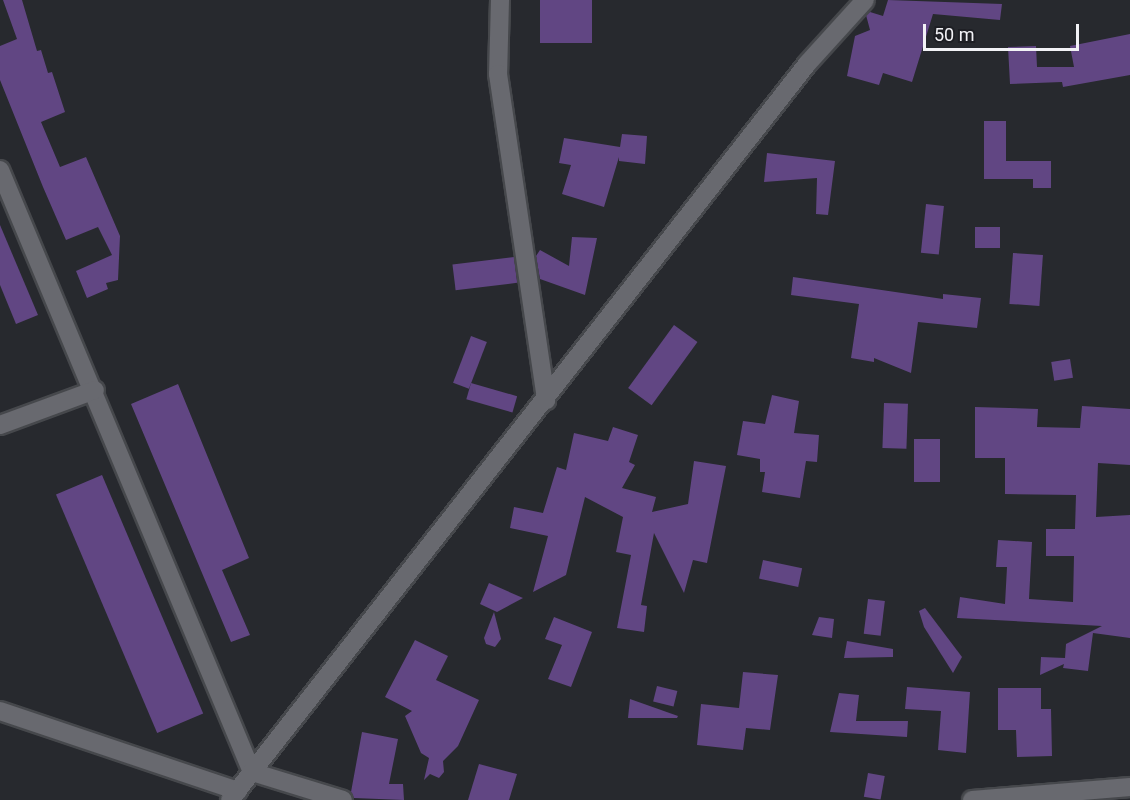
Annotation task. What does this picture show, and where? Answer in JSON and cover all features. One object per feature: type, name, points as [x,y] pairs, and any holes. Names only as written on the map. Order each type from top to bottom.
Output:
[{"type":"street","points":[[500,0],[498,74],[546,400]]},
{"type":"street","points":[[0,711],[234,795],[546,400],[807,64],[866,0]]},
{"type":"street","points":[[0,170],[252,772]]},
{"type":"street","points":[[0,425],[94,390]]},
{"type":"street","points":[[252,772],[343,800]]},
{"type":"street","points":[[972,800],[1130,787]]},
{"type":"building","points":[[3,0],[22,0],[37,51],[41,50],[48,73],[52,72],[65,112],[41,122],[60,167],[86,157],[120,236],[118,280],[106,283],[108,289],[87,298],[76,271],[112,255],[98,227],[66,240],[43,187],[0,80],[0,46],[17,39]]},
{"type":"building","points":[[540,0],[592,0],[592,43],[540,43]]},
{"type":"building","points":[[888,0],[1002,4],[1000,20],[933,14],[912,82],[883,73],[879,85],[847,76],[855,36],[870,30],[866,15],[870,12],[883,16]]},
{"type":"building","points":[[1130,34],[1130,75],[1063,87],[1062,82],[1010,84],[1008,47],[1036,46],[1037,67],[1074,67],[1070,46]]},
{"type":"building","points":[[984,121],[1006,121],[1006,161],[1051,161],[1051,188],[1033,188],[1033,179],[984,179]]},
{"type":"building","points":[[622,134],[647,136],[645,164],[619,161],[619,157],[604,207],[562,194],[571,165],[559,163],[564,138],[620,147]]},
{"type":"building","points":[[767,153],[835,161],[828,215],[816,214],[817,178],[764,182]]},
{"type":"building","points":[[926,204],[944,206],[939,255],[921,253]]},
{"type":"building","points":[[0,225],[38,315],[16,324],[0,285]]},
{"type":"building","points":[[975,227],[1000,227],[1000,248],[975,248]]},
{"type":"building","points":[[572,237],[597,238],[585,295],[540,279],[536,256],[540,250],[569,266]]},
{"type":"building","points":[[1013,253],[1043,255],[1039,306],[1009,304]]},
{"type":"building","points":[[514,257],[517,283],[456,290],[452,265]]},
{"type":"building","points":[[793,277],[943,299],[943,294],[981,298],[977,328],[918,322],[911,373],[874,358],[874,362],[851,358],[859,304],[791,295]]},
{"type":"building","points":[[674,325],[697,342],[652,405],[628,388]]},
{"type":"building","points":[[471,336],[487,342],[469,389],[453,383]]},
{"type":"building","points":[[1070,359],[1073,378],[1054,381],[1051,362]]},
{"type":"building","points":[[471,383],[517,396],[512,413],[466,399]]},
{"type":"building","points":[[178,384],[249,558],[222,570],[250,635],[231,642],[131,404]]},
{"type":"building","points":[[772,395],[799,401],[794,433],[819,435],[817,462],[806,461],[800,498],[762,492],[765,472],[760,472],[760,459],[737,455],[743,421],[765,424]]},
{"type":"building","points":[[884,403],[908,404],[906,449],[882,448]]},
{"type":"building","points":[[1082,406],[1130,409],[1130,465],[1098,463],[1096,517],[1130,515],[1130,638],[1093,633],[1088,671],[1063,668],[1064,664],[1040,675],[1041,657],[1065,658],[1066,644],[1102,626],[957,618],[960,597],[1005,604],[1007,567],[996,567],[998,540],[1032,542],[1029,599],[1073,602],[1074,556],[1046,556],[1046,529],[1075,529],[1076,495],[1005,494],[1005,458],[975,458],[975,407],[1038,409],[1037,427],[1080,428]]},
{"type":"building","points":[[613,427],[638,435],[629,462],[635,465],[622,488],[656,497],[652,512],[688,504],[694,461],[726,466],[707,563],[693,560],[684,593],[654,533],[641,605],[647,606],[644,632],[617,628],[631,555],[616,552],[623,517],[585,497],[566,575],[533,592],[548,536],[510,528],[514,507],[543,513],[557,467],[566,470],[574,433],[608,441]]},
{"type":"building","points":[[914,439],[940,439],[940,482],[914,482]]},
{"type":"building","points":[[102,475],[203,713],[157,733],[56,495]]},
{"type":"building","points":[[763,560],[802,568],[798,587],[759,579]]},
{"type":"building","points":[[489,583],[523,598],[497,612],[480,604]]},
{"type":"building","points":[[868,599],[885,601],[881,636],[864,634]]},
{"type":"building","points":[[925,608],[962,657],[953,673],[924,627],[919,611]]},
{"type":"building","points":[[494,612],[501,639],[495,647],[486,644],[484,638]]},
{"type":"building","points":[[554,617],[592,632],[571,687],[548,679],[562,645],[545,639]]},
{"type":"building","points":[[819,617],[834,619],[832,638],[812,635]]},
{"type":"building","points":[[415,640],[448,656],[436,680],[479,700],[458,746],[443,761],[444,772],[439,778],[430,774],[424,780],[429,758],[421,753],[405,716],[412,711],[385,697]]},
{"type":"building","points":[[847,641],[893,649],[893,657],[844,658]]},
{"type":"building","points":[[743,672],[778,675],[770,730],[746,728],[743,750],[697,745],[701,704],[739,708]]},
{"type":"building","points":[[657,686],[677,691],[674,707],[653,702]]},
{"type":"building","points":[[907,687],[970,692],[966,753],[938,750],[941,711],[905,709]]},
{"type":"building","points":[[998,688],[1041,688],[1041,709],[1051,709],[1052,756],[1017,757],[1016,730],[998,730]]},
{"type":"building","points":[[839,693],[859,695],[856,721],[908,721],[907,737],[830,732]]},
{"type":"building","points":[[630,699],[678,716],[677,718],[628,718]]},
{"type":"building","points":[[362,732],[398,739],[389,784],[403,784],[404,800],[354,798],[351,792]]},
{"type":"building","points":[[479,764],[517,774],[509,800],[468,800]]},
{"type":"building","points":[[868,773],[885,776],[881,800],[864,797]]}]
